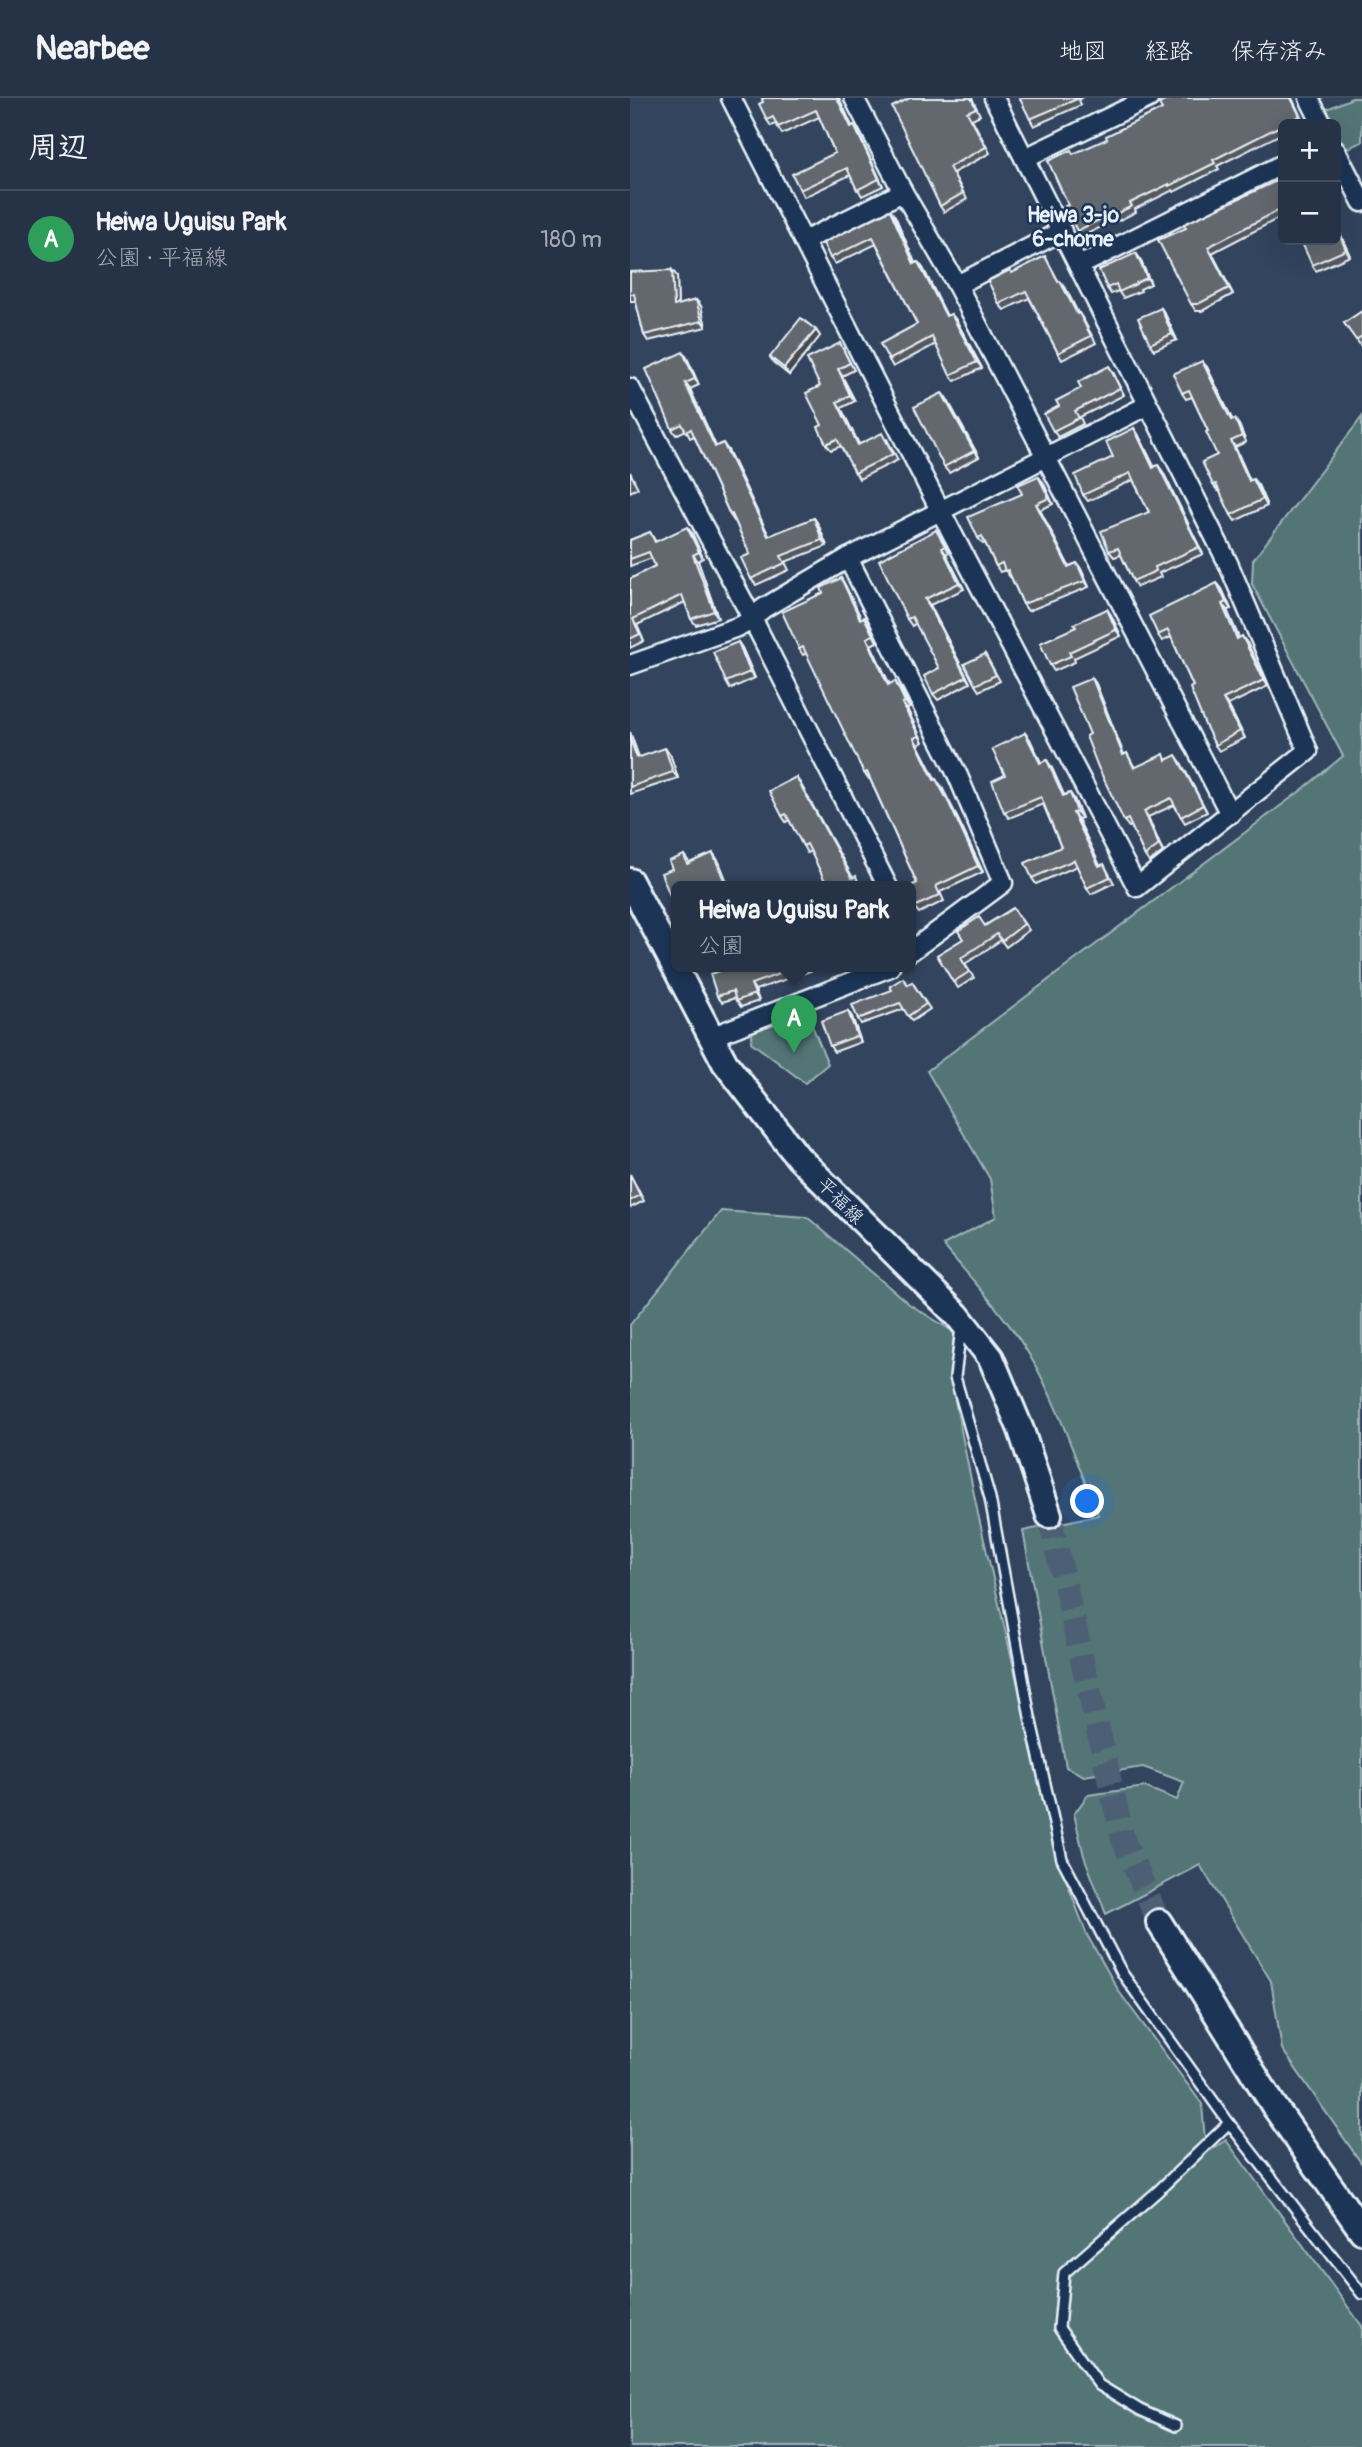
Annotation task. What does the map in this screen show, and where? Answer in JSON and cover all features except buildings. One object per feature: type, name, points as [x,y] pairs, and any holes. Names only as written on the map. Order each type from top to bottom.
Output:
[{"type":"street","points":[[731,98],[941,512],[1137,887],[1308,751],[1228,564],[994,98]]},
{"type":"street","points":[[855,98],[903,192],[957,285],[1230,814]]},
{"type":"street","points":[[1026,158],[1149,98]]},
{"type":"street","points":[[1309,98],[1320,119]]},
{"type":"street","points":[[1341,161],[1362,202]]},
{"type":"street","points":[[1079,266],[1278,166]]},
{"type":"street","points":[[804,241],[903,192]]},
{"type":"street","points":[[957,285],[1062,231]]},
{"type":"street","points":[[630,389],[752,618],[885,881]]},
{"type":"street","points":[[630,665],[743,625],[764,608],[848,558],[1148,404]]},
{"type":"street","points":[[848,558],[958,776],[1003,883],[916,941]]},
{"type":"street","name":"平福線","points":[[630,881],[671,960]]},
{"type":"street","name":"平福線","points":[[677,972],[725,1063],[798,1157],[962,1322],[991,1359],[1021,1430],[1049,1515]]},
{"type":"street","points":[[711,1037],[877,972]]},
{"type":"street","points":[[1159,1922],[1274,2106],[1362,2231]]},
{"type":"lane","points":[[962,1322],[956,1377],[990,1499],[1030,1717],[1062,1859],[1122,1973],[1229,2123],[1362,2294]]},
{"type":"lane","points":[[1176,2426],[1140,2410],[1099,2385],[1059,2328],[1064,2273],[1158,2191],[1229,2123]]},
{"type":"green space","points":[[1352,98],[1362,98],[1362,142],[1345,149],[1341,140],[1341,119],[1332,119],[1327,109]]},
{"type":"green space","points":[[1362,417],[1362,2164],[1282,2049],[1271,1981],[1200,1865],[1106,1914],[1084,1856],[1074,1814],[1088,1795],[1145,1787],[1177,1800],[1184,1782],[1143,1767],[1084,1776],[1066,1767],[1023,1531],[1098,1515],[1058,1414],[1030,1356],[1000,1313],[943,1245],[996,1217],[990,1179],[927,1071],[1303,789],[1343,756],[1252,584],[1253,560]]},
{"type":"green space","points":[[806,1011],[828,1064],[805,1083],[751,1042],[753,1030]]},
{"type":"green space","points":[[721,1211],[807,1217],[909,1304],[954,1332],[951,1381],[978,1514],[1059,1861],[1087,1935],[1120,1993],[1202,2104],[1206,2153],[1226,2140],[1362,2326],[1362,2447],[630,2447],[630,1325]]},
{"type":"tunnel","points":[[1049,1515],[1123,1839],[1159,1922]]},
{"type":"place","name":"Heiwa Uguisu Park","points":[[794,1053]]},
{"type":"district","name":"Heiwa 3-jo 6-chome","points":[[1073,227]]}]
